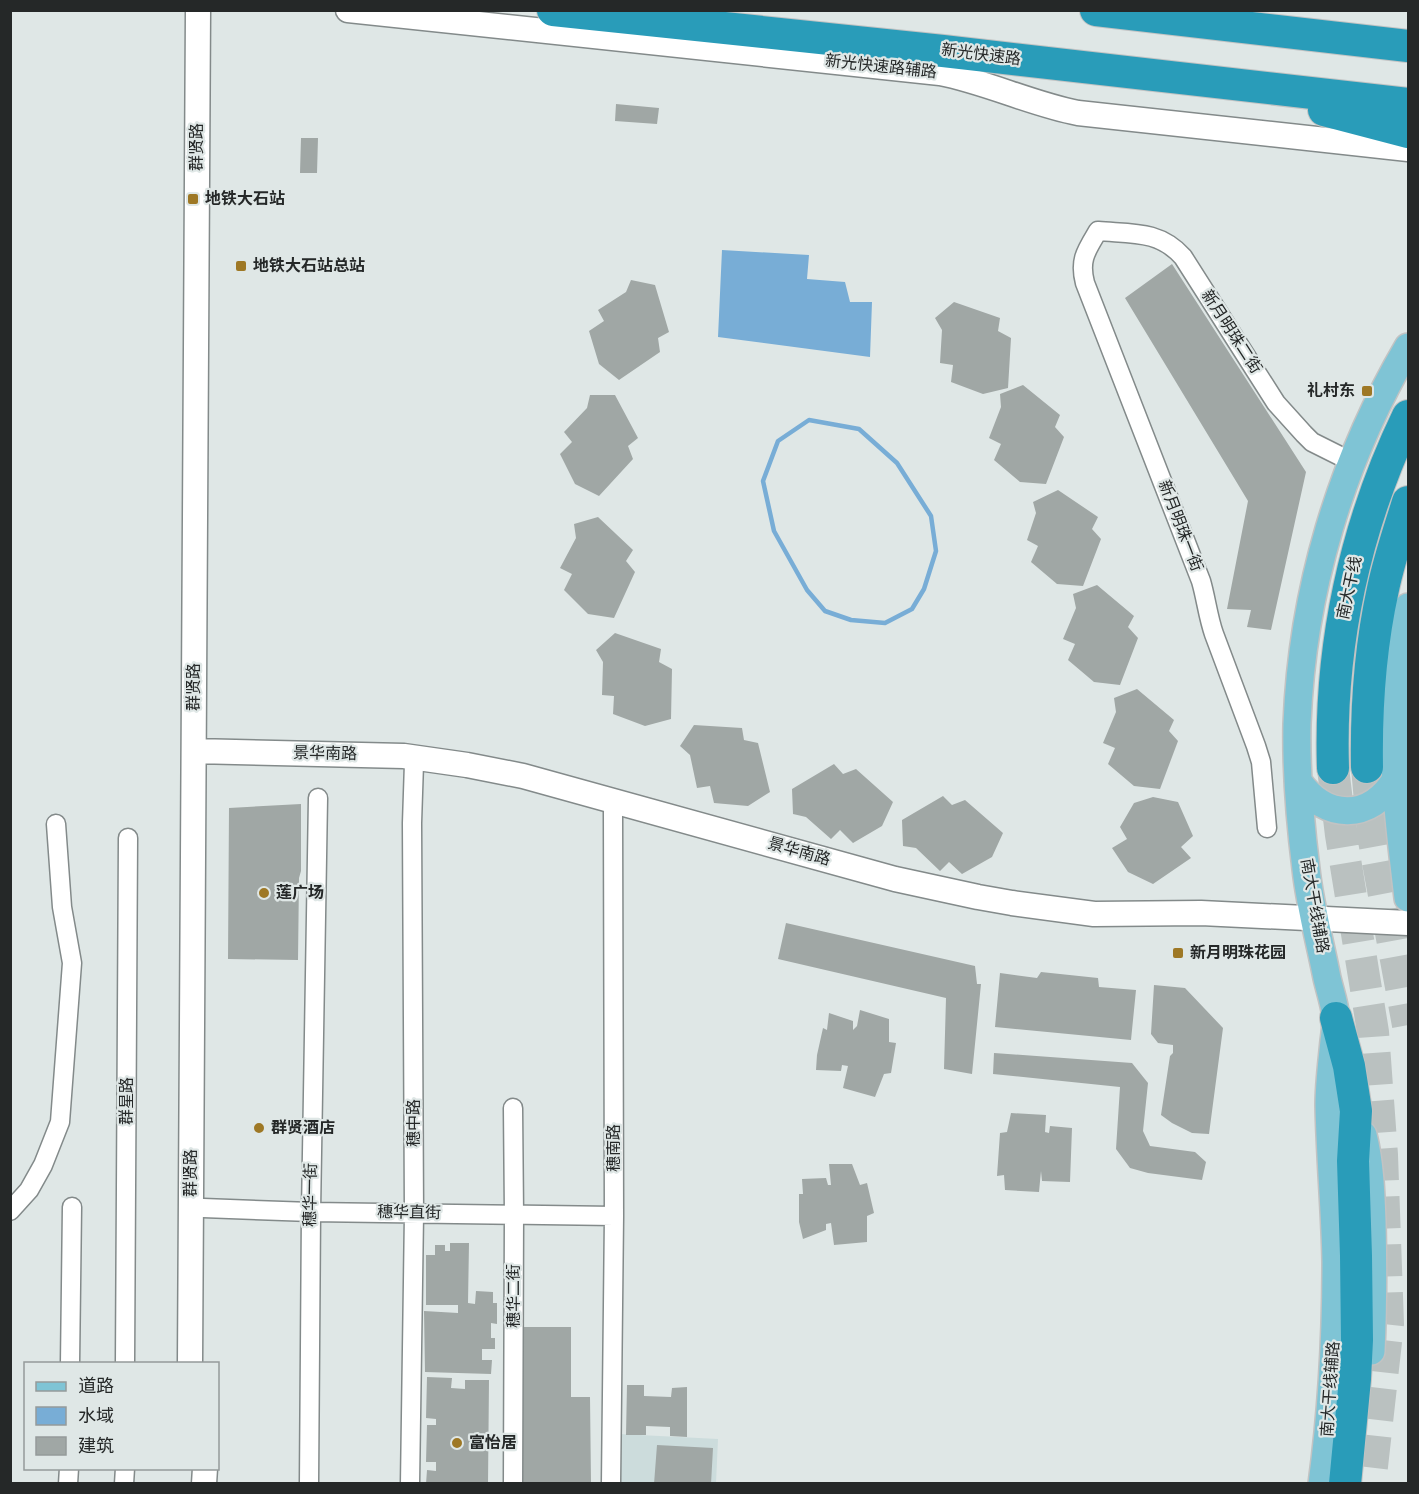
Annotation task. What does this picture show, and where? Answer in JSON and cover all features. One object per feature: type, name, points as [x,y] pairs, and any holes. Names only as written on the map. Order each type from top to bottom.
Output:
[{"type":"highway","name":"新光快速路","points":[[553,10],[943,51],[1408,104]]},
{"type":"highway","points":[[1096,10],[1408,46]]},
{"type":"highway","points":[[1303,34],[1356,28],[1408,26]]},
{"type":"highway","points":[[1228,84],[1408,132]]},
{"type":"highway","name":"南大干线","points":[[1333,768],[1332,721],[1335,679],[1343,613],[1350,579],[1372,503],[1408,416]]},
{"type":"highway","name":"南大干线","points":[[1367,767],[1367,710],[1376,630],[1390,559],[1408,502]]},
{"type":"highway","points":[[1336,1018],[1349,1066],[1356,1111],[1353,1161],[1357,1340],[1345,1484]]},
{"type":"main road","name":"群贤路","points":[[198,10],[205,1362]]},
{"type":"main road","name":"群贤路","points":[[190,1362],[214,10]]},
{"type":"main road","name":"新光快速路辅路","points":[[348,10],[940,73],[1078,113],[1408,149]]},
{"type":"main road","name":"群贤路","points":[[205,1362],[202,751],[208,214]]},
{"type":"main road","name":"南大干线辅路","points":[[1322,1484],[1336,1305],[1335,1224],[1329,1104],[1336,1018],[1306,873],[1298,781],[1297,725],[1300,683],[1306,632],[1331,521],[1352,462],[1381,398],[1408,347]]},
{"type":"main road","points":[[1408,607],[1397,696],[1395,738],[1398,809],[1408,898]]},
{"type":"main road","name":"景华南路","points":[[202,751],[404,756],[494,770],[565,787],[895,879],[1053,910],[1109,915],[1191,913],[1408,923]]},
{"type":"main road","points":[[1298,781],[1309,795],[1323,805],[1334,810],[1346,811],[1359,810],[1380,798],[1396,779]]},
{"type":"main road","points":[[1356,1111],[1368,1158],[1373,1269],[1370,1375],[1359,1484]]},
{"type":"street","name":"新月明珠二街","points":[[1098,231],[1150,236],[1176,249],[1276,403],[1312,442],[1352,462]]},
{"type":"street","name":"新月明珠一街","points":[[1098,231],[1083,259],[1085,283],[1201,581],[1209,620],[1256,746],[1262,770],[1267,828]]},
{"type":"street","name":"穗中路","points":[[410,1484],[414,1214],[412,835],[414,763]]},
{"type":"street","name":"穗华一街","points":[[309,1484],[318,798]]},
{"type":"street","name":"穗南路","points":[[611,1484],[614,1216],[613,812]]},
{"type":"street","points":[[10,1211],[28,1190],[43,1165],[60,1122],[72,963],[62,907],[56,824]]},
{"type":"street","name":"群星路","points":[[125,1362],[128,838]]},
{"type":"street","name":"穗华二街","points":[[513,1108],[513,1484]]},
{"type":"street","points":[[70,1362],[72,1207]]},
{"type":"street","name":"穗华直街","points":[[203,1208],[311,1212],[614,1216]]},
{"type":"shaded area","points":[[620,1434],[718,1439],[716,1483],[618,1484]]},
{"type":"water","points":[[722,250],[809,255],[807,279],[845,282],[850,302],[872,302],[870,357],[718,337]]},
{"type":"building","points":[[616,104],[659,108],[657,124],[615,121]]},
{"type":"building","points":[[301,138],[318,138],[317,173],[300,173]]},
{"type":"building","points":[[1172,264],[1306,472],[1271,630],[1247,627],[1251,610],[1227,609],[1248,501],[1125,298]]},
{"type":"building","points":[[631,280],[655,285],[669,332],[658,338],[660,352],[619,380],[599,364],[589,331],[604,321],[598,310],[626,292]]},
{"type":"building","points":[[954,302],[1000,318],[998,331],[1011,338],[1008,388],[983,394],[951,382],[953,365],[940,363],[942,330],[935,318]]},
{"type":"building","points":[[1023,385],[1060,415],[1055,427],[1064,437],[1046,484],[1020,482],[994,460],[1001,444],[989,438],[1001,407],[1000,394]]},
{"type":"building","points":[[590,395],[615,395],[638,438],[628,446],[633,459],[599,496],[575,484],[560,454],[572,442],[564,432],[587,408]]},
{"type":"building","points":[[1058,490],[1098,517],[1092,529],[1101,539],[1083,586],[1057,584],[1031,562],[1038,546],[1027,540],[1036,513],[1033,502]]},
{"type":"building","points":[[598,517],[633,550],[626,561],[635,572],[614,618],[588,614],[564,590],[572,574],[560,568],[576,538],[574,524]]},
{"type":"building","points":[[1097,585],[1134,616],[1128,627],[1138,638],[1120,685],[1094,682],[1068,660],[1075,644],[1063,639],[1076,608],[1073,594]]},
{"type":"building","points":[[615,633],[661,649],[659,662],[672,669],[671,719],[645,726],[613,714],[614,696],[602,695],[603,662],[596,650]]},
{"type":"building","points":[[1137,689],[1174,720],[1169,731],[1178,741],[1160,789],[1134,786],[1108,764],[1115,748],[1103,743],[1116,712],[1114,698]]},
{"type":"building","points":[[694,725],[742,728],[744,740],[758,743],[770,792],[748,806],[714,803],[710,786],[697,788],[690,755],[680,746]]},
{"type":"building","points":[[834,764],[843,774],[856,769],[893,802],[882,826],[853,843],[840,830],[831,839],[806,817],[793,814],[792,789]]},
{"type":"building","points":[[943,796],[952,805],[965,800],[1003,833],[992,857],[962,874],[949,862],[940,871],[916,848],[903,846],[902,820]]},
{"type":"building","points":[[1153,797],[1178,802],[1193,836],[1181,847],[1191,858],[1153,884],[1128,872],[1112,848],[1127,839],[1120,827],[1134,803]]},
{"type":"building","name":"莲广场","points":[[301,804],[298,960],[228,959],[229,808]]},
{"type":"building","points":[[786,923],[975,966],[977,984],[981,984],[972,1074],[944,1069],[946,998],[778,959]]},
{"type":"building","points":[[1041,972],[1098,978],[1099,987],[1136,990],[1131,1040],[995,1027],[1000,973],[1037,978]]},
{"type":"building","points":[[1154,985],[1185,988],[1223,1028],[1209,1134],[1192,1133],[1161,1115],[1173,1045],[1158,1043],[1151,1034]]},
{"type":"building","points":[[860,1010],[889,1019],[889,1042],[896,1043],[891,1073],[884,1074],[875,1097],[843,1088],[848,1066],[842,1065],[841,1071],[816,1070],[823,1028],[827,1030],[829,1013],[853,1021],[853,1030],[857,1026]]},
{"type":"building","points":[[994,1053],[1132,1063],[1148,1083],[1143,1131],[1150,1146],[1195,1152],[1206,1162],[1202,1180],[1148,1173],[1130,1168],[1116,1149],[1120,1087],[993,1074]]},
{"type":"building","points":[[1011,1113],[1046,1115],[1045,1132],[1049,1133],[1050,1126],[1072,1128],[1070,1182],[1042,1181],[1041,1171],[1039,1192],[1005,1190],[1004,1175],[997,1176],[1000,1133],[1007,1132]]},
{"type":"building","points":[[829,1164],[852,1164],[860,1185],[867,1183],[874,1213],[867,1216],[867,1242],[834,1245],[831,1223],[826,1224],[826,1230],[803,1239],[799,1222],[799,1194],[803,1194],[802,1179],[826,1178],[828,1185],[831,1185]]},
{"type":"building","points":[[450,1243],[469,1243],[468,1303],[475,1304],[476,1291],[493,1292],[493,1303],[497,1303],[497,1324],[491,1323],[491,1338],[495,1338],[495,1349],[482,1349],[482,1360],[492,1360],[491,1374],[425,1372],[424,1311],[458,1313],[458,1305],[426,1305],[426,1255],[435,1255],[435,1245],[445,1245],[445,1251],[450,1251]]},
{"type":"building","points":[[520,1327],[571,1327],[571,1397],[590,1397],[591,1484],[521,1484]]},
{"type":"building","name":"富怡居","points":[[427,1377],[452,1378],[451,1388],[465,1389],[465,1380],[489,1380],[488,1484],[426,1484],[427,1470],[436,1471],[436,1462],[426,1462],[427,1425],[436,1425],[436,1419],[426,1418]]},
{"type":"building","points":[[627,1385],[644,1385],[644,1396],[671,1397],[672,1388],[687,1387],[687,1437],[670,1436],[670,1427],[646,1426],[646,1435],[626,1435]]},
{"type":"building","points":[[657,1445],[713,1448],[711,1484],[654,1484]]},
{"type":"waterway","points":[[809,420],[859,429],[897,463],[931,516],[936,551],[924,589],[912,609],[885,623],[851,620],[825,611],[807,590],[774,531],[763,481],[778,441],[809,420]]},
{"type":"tunnel","points":[[1367,767],[1373,835],[1408,1025]]},
{"type":"tunnel","points":[[1333,768],[1341,835],[1373,1032],[1382,1155],[1388,1324],[1370,1484]]},
{"type":"place","name":"地铁大石站","points":[[193,199]]},
{"type":"place","name":"地铁大石站总站","points":[[241,266]]},
{"type":"place","name":"礼村东","points":[[1367,391]]},
{"type":"place","name":"莲广场","points":[[264,893]]},
{"type":"place","name":"新月明珠花园","points":[[1178,953]]},
{"type":"place","name":"群贤酒店","points":[[259,1128]]},
{"type":"place","name":"富怡居","points":[[457,1443]]}]
